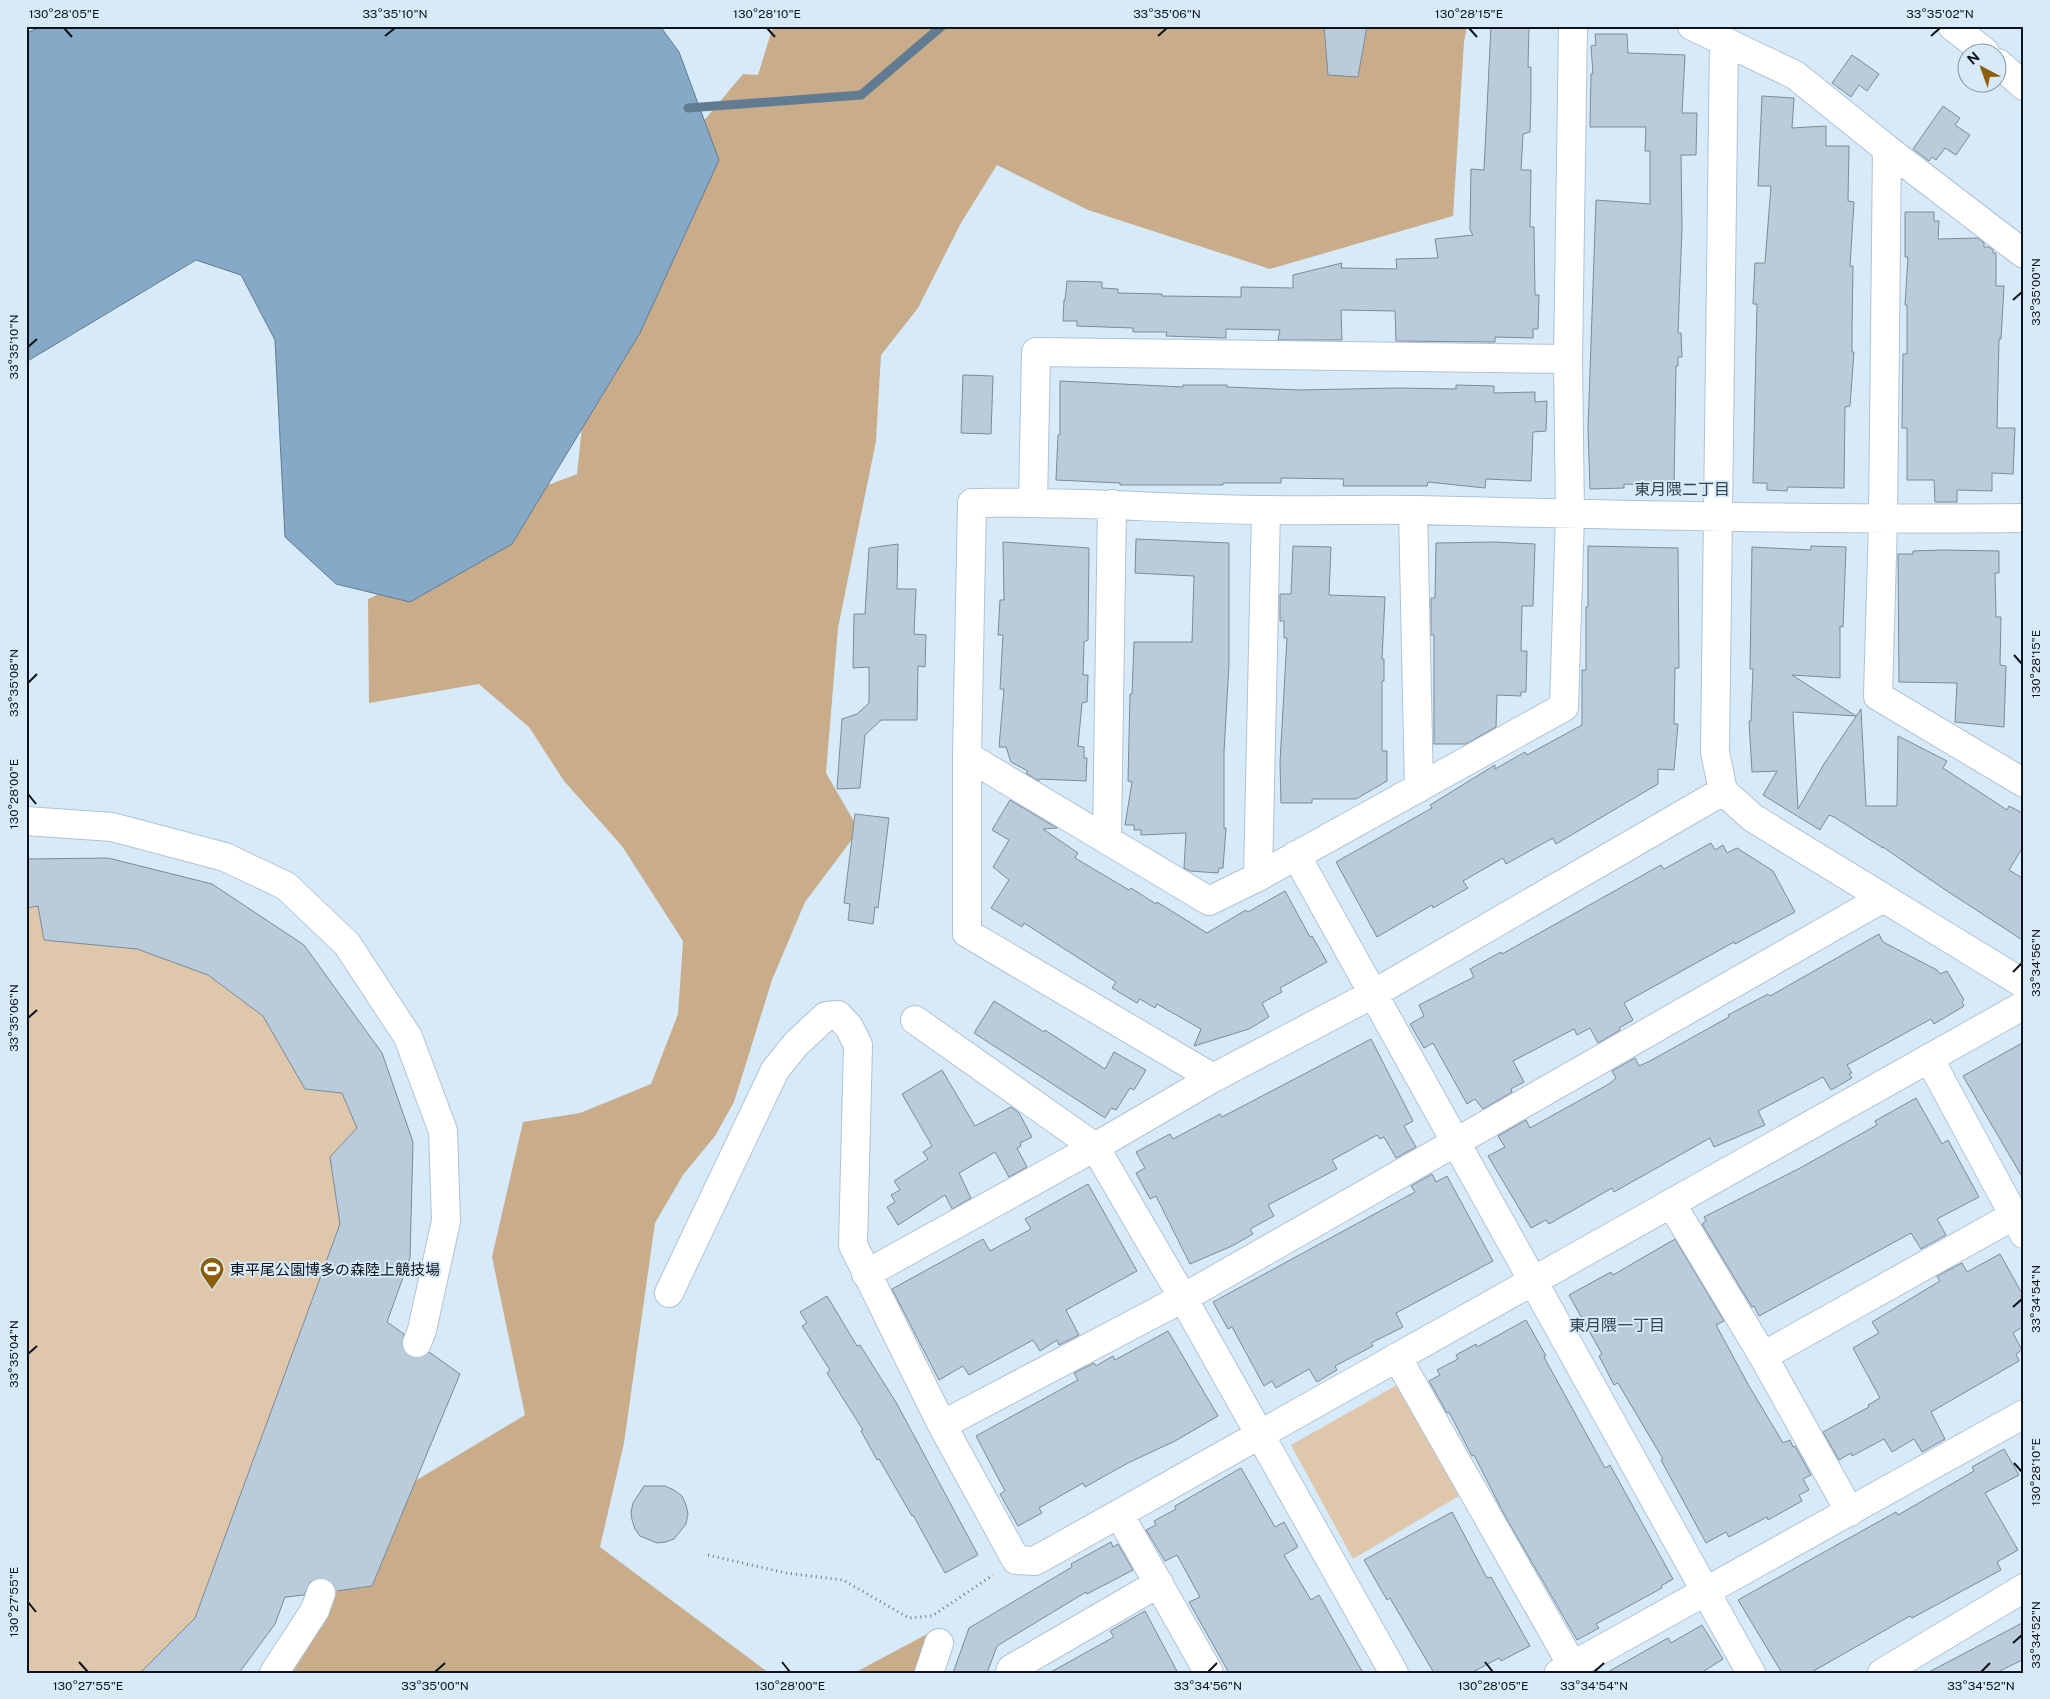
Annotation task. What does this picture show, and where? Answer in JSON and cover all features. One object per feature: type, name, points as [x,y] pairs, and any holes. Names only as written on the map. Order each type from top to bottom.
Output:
[{"type":"street","points":[[967,756],[1209,901],[1258,877],[1564,707],[1570,515],[1568,359],[1573,26]]},
{"type":"street","points":[[1692,26],[1795,75],[1887,149],[2024,254]]},
{"type":"street","points":[[1952,26],[1972,42]]},
{"type":"street","points":[[1724,40],[1715,752],[1723,791],[1753,818],[2024,984]]},
{"type":"street","points":[[2008,72],[2024,86]]},
{"type":"street","points":[[1887,149],[1883,520],[1878,696],[2024,783]]},
{"type":"street","points":[[1033,502],[1036,352],[1568,359]]},
{"type":"street","points":[[1213,1078],[967,933],[967,756],[972,503],[1033,502],[1266,510],[1413,510],[1570,515],[1883,520],[2024,518]]},
{"type":"street","points":[[1107,839],[1112,504]]},
{"type":"street","points":[[1258,877],[1266,510]]},
{"type":"street","points":[[1413,510],[1419,788]]},
{"type":"street","points":[[866,1274],[1213,1078],[1373,994],[1723,791]]},
{"type":"street","points":[[26,821],[112,827],[225,857],[286,886],[347,944],[408,1038],[443,1131],[446,1221],[422,1330],[417,1343]]},
{"type":"street","points":[[1296,855],[1751,1673]]},
{"type":"street","points":[[942,1425],[1183,1298],[1882,898]]},
{"type":"street","points":[[669,1293],[775,1070],[796,1044],[826,1016],[838,1015],[849,1027],[858,1045],[853,1245],[942,1425],[1016,1560],[1035,1561],[2024,1005]]},
{"type":"street","points":[[915,1020],[1095,1146],[1183,1298],[1394,1673]]},
{"type":"street","points":[[1763,1356],[2018,1225],[1929,1058]]},
{"type":"street","points":[[1671,1203],[1763,1356],[1850,1512]]},
{"type":"street","points":[[1397,1357],[1566,1669],[2024,1414]]},
{"type":"street","points":[[1119,1514],[1209,1673]]},
{"type":"street","points":[[1010,1673],[1011,1670],[1158,1583]]},
{"type":"street","points":[[1898,1669],[2024,1588]]},
{"type":"street","points":[[274,1673],[315,1610],[321,1593]]},
{"type":"street","points":[[929,1673],[939,1643]]},
{"type":"path","points":[[708,1555],[786,1573],[843,1580],[909,1618],[932,1616],[1016,1560]]},
{"type":"shaded area","points":[[773,26],[1467,26],[1464,42],[1453,216],[1270,269],[1088,210],[997,165],[961,223],[918,308],[881,355],[876,441],[838,628],[826,773],[859,830],[805,902],[772,980],[734,1102],[715,1136],[683,1175],[655,1223],[624,1443],[600,1547],[769,1673],[276,1673],[309,1594],[372,1586],[415,1481],[525,1415],[492,1257],[523,1122],[580,1113],[651,1084],[678,1014],[683,941],[622,846],[564,781],[529,727],[479,684],[369,703],[368,599],[468,554],[519,496],[577,474],[589,360],[691,136],[743,74],[758,75]]},
{"type":"shaded area","name":"東平尾公園博多の森陸上競技場","points":[[26,859],[382,1053],[413,1142],[410,1258],[387,1322],[460,1374],[372,1586],[285,1598],[275,1624],[239,1673],[26,1673]]},
{"type":"shaded area","points":[[1397,1385],[1459,1496],[1353,1559],[1291,1445]]},
{"type":"shaded area","points":[[931,1632],[917,1673],[854,1673]]},
{"type":"water","points":[[43,26],[660,26],[679,52],[719,160],[640,333],[512,544],[410,602],[336,584],[285,537],[275,340],[241,275],[196,260],[26,362],[26,33]]},
{"type":"building","points":[[1324,26],[1367,26],[1358,77],[1328,75]]},
{"type":"building","points":[[1491,26],[1529,26],[1528,67],[1531,67],[1530,132],[1523,134],[1521,170],[1531,170],[1530,227],[1534,227],[1535,295],[1539,295],[1538,329],[1533,329],[1533,338],[1495,337],[1495,342],[1396,341],[1395,311],[1341,310],[1342,340],[1278,340],[1280,330],[1226,329],[1226,338],[1166,336],[1167,332],[1133,332],[1133,328],[1077,326],[1077,321],[1063,321],[1067,281],[1102,282],[1102,288],[1118,289],[1118,293],[1162,294],[1162,296],[1241,297],[1241,287],[1293,288],[1293,275],[1342,263],[1341,268],[1397,269],[1396,259],[1438,258],[1435,239],[1473,235],[1470,230],[1471,169],[1484,170]]},
{"type":"building","points":[[1595,34],[1627,34],[1628,53],[1685,55],[1682,113],[1697,113],[1696,155],[1681,155],[1682,228],[1678,333],[1681,333],[1682,357],[1678,357],[1678,366],[1676,366],[1674,486],[1624,484],[1624,488],[1590,489],[1588,429],[1596,200],[1650,204],[1650,151],[1645,151],[1646,127],[1590,127],[1591,74],[1593,74],[1591,46],[1596,45]]},
{"type":"building","points":[[1852,55],[1879,74],[1867,91],[1859,85],[1851,97],[1832,83]]},
{"type":"building","points":[[1762,96],[1794,98],[1792,128],[1826,126],[1826,146],[1849,146],[1848,201],[1854,202],[1850,266],[1853,266],[1852,352],[1854,352],[1850,406],[1845,407],[1844,488],[1788,487],[1787,491],[1767,490],[1767,483],[1753,483],[1757,304],[1753,304],[1755,263],[1765,263],[1771,186],[1758,186]]},
{"type":"building","points":[[1943,106],[1960,118],[1955,125],[1970,135],[1956,155],[1945,148],[1936,160],[1932,157],[1929,161],[1913,149]]},
{"type":"building","points":[[1905,212],[1934,212],[1934,221],[1939,221],[1938,239],[1978,238],[1984,243],[1984,247],[1989,247],[1993,250],[1993,253],[1996,253],[1996,286],[2004,286],[2001,339],[1999,339],[1997,428],[2015,428],[2013,474],[1992,473],[1992,491],[1957,490],[1957,502],[1935,502],[1934,480],[1907,480],[1907,428],[1902,428],[1903,354],[1907,354],[1907,305],[1905,305],[1908,257],[1905,257]]},
{"type":"building","points":[[963,375],[993,376],[991,434],[961,433]]},
{"type":"building","points":[[1060,381],[1183,387],[1183,385],[1227,385],[1227,387],[1300,390],[1456,389],[1456,385],[1494,386],[1494,393],[1535,392],[1535,402],[1547,401],[1546,431],[1533,432],[1531,481],[1486,479],[1485,488],[1428,482],[1427,486],[1343,486],[1344,479],[1281,478],[1281,483],[1223,483],[1223,485],[1120,485],[1120,483],[1056,480],[1058,435],[1060,435]]},
{"type":"building","points":[[1136,539],[1229,543],[1229,664],[1224,752],[1224,828],[1226,828],[1223,868],[1219,868],[1218,873],[1190,871],[1184,868],[1186,833],[1141,835],[1141,830],[1134,830],[1134,825],[1125,825],[1132,782],[1128,781],[1130,694],[1132,694],[1134,642],[1192,642],[1194,576],[1135,573]]},
{"type":"building","points":[[1003,542],[1089,548],[1088,640],[1084,642],[1083,675],[1088,675],[1087,702],[1082,703],[1078,746],[1084,747],[1084,758],[1087,758],[1086,781],[1039,779],[1039,781],[1026,773],[1028,771],[1011,762],[1006,747],[999,747],[1004,689],[1000,689],[1003,635],[998,635],[1000,600],[1004,600]]},
{"type":"building","points":[[1495,542],[1535,544],[1533,606],[1522,606],[1521,651],[1527,651],[1526,692],[1521,692],[1521,696],[1497,695],[1496,727],[1466,744],[1434,744],[1434,635],[1431,635],[1431,598],[1435,598],[1436,543]]},
{"type":"building","points":[[898,544],[897,589],[916,589],[914,634],[926,635],[925,667],[918,666],[917,720],[881,720],[865,735],[860,788],[837,789],[842,719],[857,714],[869,703],[869,667],[853,668],[854,614],[865,614],[869,548]]},
{"type":"building","points":[[1293,546],[1331,547],[1329,595],[1385,597],[1382,659],[1384,659],[1384,681],[1382,681],[1382,751],[1387,751],[1387,781],[1356,799],[1312,799],[1312,803],[1281,803],[1280,762],[1287,638],[1284,638],[1284,621],[1280,621],[1280,594],[1291,594]]},
{"type":"building","points":[[1588,546],[1678,548],[1679,668],[1675,668],[1674,724],[1678,724],[1674,770],[1658,769],[1658,784],[1556,844],[1553,838],[1506,864],[1503,858],[1463,881],[1468,888],[1433,908],[1432,905],[1377,937],[1336,862],[1432,808],[1430,805],[1495,765],[1495,769],[1525,752],[1527,755],[1582,725],[1582,670],[1586,670]]},
{"type":"building","points":[[1811,546],[1846,547],[1843,627],[1840,626],[1840,678],[1792,675],[1856,716],[1793,712],[1798,809],[1824,764],[1861,709],[1866,806],[1897,806],[1898,736],[1947,761],[1943,768],[2007,810],[2009,806],[2024,814],[2024,845],[2009,870],[2024,879],[2024,941],[1883,847],[1834,817],[1829,815],[1820,830],[1763,795],[1777,771],[1752,772],[1749,721],[1751,721],[1753,669],[1750,669],[1752,547],[1811,550]]},
{"type":"building","points":[[1913,551],[1999,551],[1999,573],[1995,573],[1996,617],[2001,617],[2000,665],[2006,666],[2004,727],[1955,722],[1957,683],[1899,682],[1898,554],[1913,554]]},
{"type":"building","points":[[1010,800],[1057,828],[1043,829],[1078,853],[1075,858],[1129,890],[1131,888],[1156,904],[1157,902],[1207,933],[1246,910],[1248,912],[1285,891],[1310,937],[1312,936],[1327,962],[1280,988],[1282,992],[1262,1003],[1269,1017],[1249,1029],[1194,1046],[1201,1029],[1157,1004],[1155,1008],[1140,999],[1137,1003],[1112,988],[1116,982],[1024,923],[1022,927],[991,908],[1009,880],[993,867],[1009,840],[992,830]]},
{"type":"building","points":[[855,814],[889,818],[878,908],[875,907],[873,924],[848,920],[850,904],[844,903]]},
{"type":"building","points":[[1711,843],[1715,850],[1723,845],[1727,853],[1737,848],[1773,871],[1795,912],[1735,944],[1734,942],[1624,1003],[1633,1020],[1598,1043],[1590,1028],[1577,1035],[1574,1029],[1513,1061],[1524,1082],[1511,1089],[1512,1092],[1483,1109],[1475,1099],[1467,1104],[1433,1043],[1424,1048],[1410,1024],[1424,1016],[1419,1005],[1474,977],[1470,969],[1501,952],[1502,954],[1661,865],[1664,869]]},
{"type":"building","points":[[108,858],[212,884],[304,945],[382,1053],[413,1142],[410,1258],[387,1322],[404,1334],[402,1346],[405,1353],[411,1357],[420,1358],[429,1352],[460,1374],[372,1586],[336,1591],[333,1583],[326,1578],[319,1578],[311,1581],[304,1595],[285,1597],[275,1624],[239,1673],[140,1673],[195,1618],[340,1224],[330,1157],[357,1128],[342,1093],[305,1089],[263,1016],[208,975],[137,949],[44,940],[38,906],[26,908],[26,859]]},
{"type":"building","points":[[1879,934],[1883,942],[1937,970],[1940,974],[1947,971],[1964,1000],[1962,1002],[1964,1006],[1934,1024],[1931,1019],[1847,1065],[1852,1073],[1849,1074],[1852,1078],[1831,1090],[1823,1077],[1758,1111],[1765,1125],[1714,1147],[1710,1138],[1614,1192],[1612,1188],[1549,1224],[1546,1220],[1531,1228],[1488,1156],[1505,1147],[1498,1136],[1526,1120],[1530,1128],[1609,1084],[1616,1078],[1612,1071],[1635,1058],[1639,1066],[1650,1061],[1729,1017],[1728,1015],[1768,994],[1770,996]]},
{"type":"building","points":[[994,1001],[1044,1032],[1045,1030],[1105,1069],[1114,1052],[1146,1070],[1134,1090],[1130,1088],[1116,1110],[1111,1108],[1105,1118],[974,1033]]},
{"type":"building","points":[[1371,1039],[1413,1121],[1404,1126],[1416,1147],[1396,1158],[1384,1137],[1380,1139],[1377,1135],[1332,1160],[1337,1169],[1268,1205],[1274,1216],[1250,1229],[1253,1234],[1232,1246],[1190,1264],[1156,1196],[1150,1199],[1136,1173],[1145,1168],[1136,1152],[1170,1134],[1173,1139],[1220,1114],[1222,1117]]},
{"type":"building","points":[[2024,1042],[2024,1180],[1963,1076]]},
{"type":"building","points":[[942,1070],[975,1126],[1011,1107],[1019,1113],[1032,1137],[1020,1143],[1021,1146],[1017,1148],[1027,1167],[1009,1177],[995,1152],[959,1173],[971,1198],[952,1209],[945,1195],[898,1225],[887,1207],[895,1202],[891,1195],[900,1190],[894,1181],[928,1159],[923,1152],[932,1146],[902,1094]]},
{"type":"building","points":[[1916,1098],[1942,1144],[1948,1140],[1979,1197],[1937,1219],[1946,1235],[1921,1249],[1911,1233],[1759,1316],[1702,1224],[1706,1221],[1704,1217],[1800,1168],[1877,1125],[1875,1121]]},
{"type":"building","points":[[1432,1174],[1436,1182],[1447,1176],[1493,1261],[1396,1313],[1403,1327],[1371,1343],[1373,1346],[1335,1366],[1337,1370],[1317,1382],[1309,1369],[1276,1388],[1272,1381],[1264,1386],[1232,1327],[1228,1329],[1213,1302],[1415,1192],[1411,1186]]},
{"type":"building","points":[[1088,1184],[1137,1271],[1066,1310],[1079,1335],[1059,1345],[1057,1340],[1040,1351],[1033,1340],[969,1375],[963,1366],[939,1380],[892,1289],[983,1239],[990,1251],[1031,1229],[1025,1219]]},
{"type":"building","points":[[1675,1239],[1724,1321],[1716,1325],[1749,1386],[1783,1443],[1790,1440],[1811,1475],[1803,1479],[1809,1490],[1799,1495],[1802,1501],[1768,1520],[1767,1517],[1729,1537],[1726,1532],[1706,1543],[1661,1460],[1663,1459],[1618,1383],[1614,1385],[1599,1356],[1602,1354],[1569,1295],[1611,1272],[1613,1275]]},
{"type":"building","points":[[2000,1254],[2024,1297],[2024,1326],[2013,1333],[2022,1350],[2016,1354],[2019,1361],[1931,1412],[1945,1439],[1922,1452],[1914,1439],[1892,1452],[1884,1439],[1852,1456],[1851,1453],[1839,1460],[1823,1432],[1869,1407],[1868,1405],[1880,1398],[1853,1348],[1879,1333],[1872,1322],[1940,1281],[1937,1276],[1962,1263],[1967,1272]]},
{"type":"building","points":[[827,1296],[857,1346],[860,1345],[897,1404],[978,1555],[945,1573],[913,1515],[879,1459],[877,1460],[861,1431],[863,1430],[827,1373],[830,1370],[802,1326],[807,1323],[800,1312]]},
{"type":"building","points":[[1526,1320],[1546,1356],[1544,1357],[1605,1468],[1610,1465],[1673,1579],[1661,1586],[1662,1588],[1596,1624],[1599,1628],[1577,1640],[1505,1516],[1474,1455],[1472,1456],[1449,1412],[1447,1413],[1429,1381],[1440,1375],[1437,1370],[1458,1359],[1456,1355],[1476,1344],[1477,1347]]},
{"type":"building","points":[[1168,1331],[1218,1416],[1175,1441],[1128,1463],[1085,1487],[1083,1483],[1039,1508],[1042,1513],[1018,1526],[1000,1494],[1005,1491],[976,1436],[1078,1380],[1074,1373],[1094,1363],[1096,1366],[1113,1356],[1115,1360]]},
{"type":"building","points":[[2004,1449],[2019,1475],[1985,1493],[2018,1550],[1997,1562],[2001,1570],[1912,1618],[1910,1616],[1810,1673],[1782,1673],[1738,1600],[1896,1512],[1898,1515],[1974,1471],[1972,1467]]},
{"type":"building","points":[[1241,1468],[1275,1527],[1284,1522],[1298,1547],[1284,1555],[1311,1600],[1319,1595],[1363,1673],[1229,1673],[1189,1602],[1200,1597],[1177,1555],[1165,1561],[1146,1530],[1156,1525],[1154,1521],[1176,1509],[1175,1506]]},
{"type":"building","points":[[644,1486],[665,1486],[682,1496],[688,1514],[686,1524],[674,1539],[657,1543],[640,1536],[635,1529],[631,1512],[633,1503]]},
{"type":"building","points":[[1452,1512],[1487,1578],[1491,1577],[1530,1646],[1501,1661],[1499,1658],[1471,1673],[1434,1673],[1390,1598],[1387,1600],[1364,1560]]},
{"type":"building","points":[[1111,1542],[1113,1547],[1118,1544],[1133,1570],[1087,1594],[1086,1592],[997,1646],[987,1673],[953,1673],[969,1628],[1072,1567],[1071,1564]]},
{"type":"building","points":[[1145,1611],[1178,1673],[1049,1673],[1114,1637],[1110,1631]]},
{"type":"building","points":[[2024,1622],[2024,1659],[1996,1673],[1927,1673]]},
{"type":"building","points":[[1702,1625],[1723,1659],[1701,1673],[1606,1673],[1668,1638],[1671,1643]]},
{"type":"waterway","points":[[688,108],[861,95],[942,26]]},
{"type":"tunnel","points":[[321,1593],[417,1343]]},
{"type":"place","name":"東平尾公園博多の森陸上競技場","points":[[212,1290]]},
{"type":"district","name":"東月隈二丁目","points":[[1682,489]]},
{"type":"district","name":"東月隈一丁目","points":[[1617,1325]]}]
